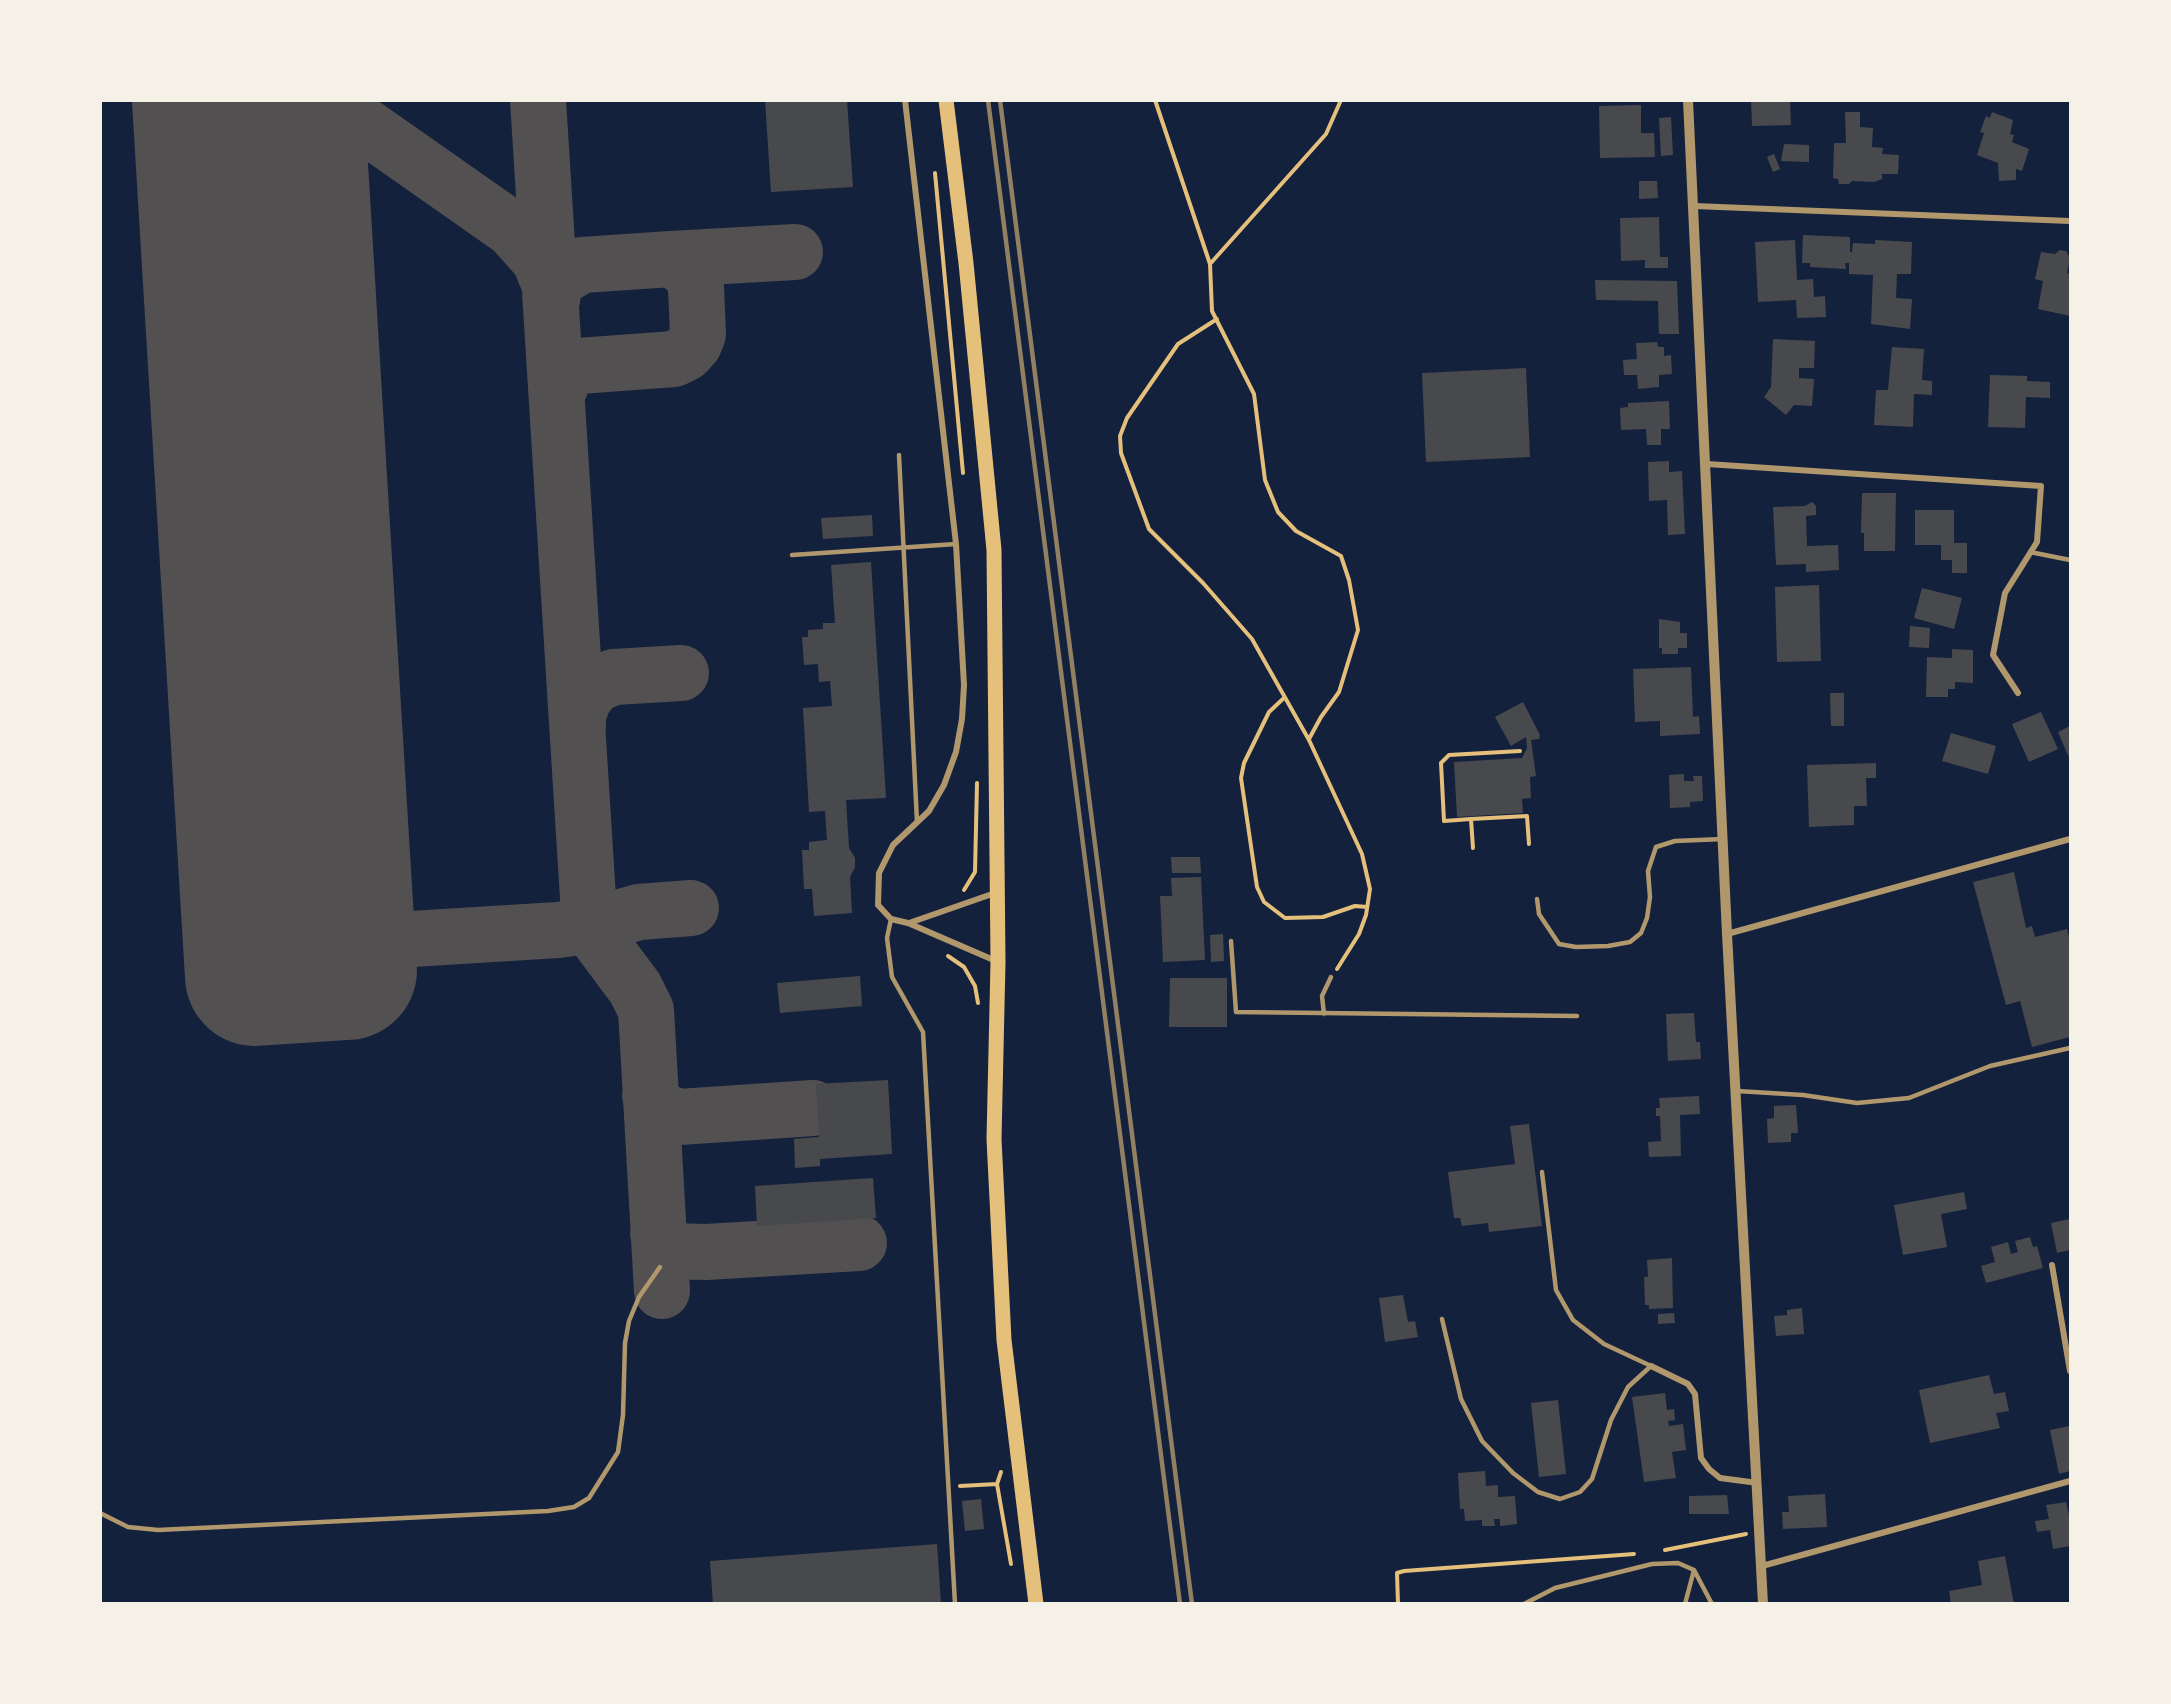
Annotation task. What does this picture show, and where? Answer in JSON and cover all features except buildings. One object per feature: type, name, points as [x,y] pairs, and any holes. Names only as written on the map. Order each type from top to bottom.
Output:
[{"type":"main road","points":[[946,100],[966,263],[994,550],[998,892],[994,1139],[1004,1340],[1035,1604]]},
{"type":"street","points":[[905,100],[956,544],[964,685],[962,719],[956,752],[944,785],[929,811],[893,845],[879,873],[878,905],[891,919],[908,923],[998,962]]},
{"type":"street","points":[[1688,100],[1707,464],[1727,934],[1763,1604]]},
{"type":"street","points":[[1694,206],[2070,221]]},
{"type":"street","points":[[1707,464],[2041,486],[2037,542],[2005,593],[1993,655],[2018,693]]},
{"type":"street","points":[[1727,934],[2070,838]]},
{"type":"street","points":[[908,923],[998,892]]},
{"type":"street","points":[[2052,1265],[2070,1371]]},
{"type":"street","points":[[1651,1366],[1683,1380],[1695,1394],[1701,1458],[1709,1469],[1720,1478],[1758,1487]]},
{"type":"street","points":[[1762,1566],[2070,1481]]},
{"type":"lane","points":[[899,455],[917,822]]},
{"type":"lane","points":[[792,555],[956,544]]},
{"type":"lane","points":[[2030,552],[2070,560]]},
{"type":"lane","points":[[1537,899],[1539,914],[1559,944],[1587,947],[1630,942],[1641,933],[1647,918],[1650,897],[1648,871],[1656,847],[1675,841],[1723,839]]},
{"type":"lane","points":[[891,919],[887,938],[892,977],[922,1032],[955,1604]]},
{"type":"lane","points":[[1231,941],[1236,1012],[1577,1016]]},
{"type":"lane","points":[[1324,1014],[1322,996],[1331,977]]},
{"type":"lane","points":[[1737,1091],[1803,1095],[1857,1103],[1909,1098],[1990,1066],[2070,1048]]},
{"type":"lane","points":[[1442,1319],[1461,1399],[1482,1441],[1513,1473],[1539,1491],[1560,1499],[1580,1492],[1592,1479],[1611,1420],[1628,1387],[1651,1366],[1604,1344],[1574,1320],[1556,1290],[1542,1172]]},
{"type":"lane","points":[[100,1514],[128,1527],[158,1530],[548,1511],[574,1507],[589,1498],[618,1452],[623,1415],[625,1343],[629,1321],[639,1298],[660,1268]]},
{"type":"lane","points":[[1524,1604],[1555,1588],[1652,1564],[1678,1563],[1694,1570],[1712,1604]]},
{"type":"lane","points":[[1685,1604],[1694,1570]]},
{"type":"path","points":[[1155,100],[1210,264],[1212,311],[1254,394],[1265,480],[1278,512],[1296,531],[1341,556],[1349,580],[1358,630],[1339,692],[1321,717],[1309,740]]},
{"type":"path","points":[[1210,264],[1326,134],[1341,100]]},
{"type":"path","points":[[1216,319],[1178,344],[1127,418],[1120,436],[1121,453],[1149,529],[1203,583],[1252,639],[1309,740],[1362,854],[1370,889],[1367,907],[1359,934],[1331,977]]},
{"type":"path","points":[[1285,697],[1269,712],[1244,763],[1241,778],[1257,887],[1264,902],[1285,918],[1323,917],[1355,906],[1367,907]]},
{"type":"path","points":[[1520,751],[1449,755],[1441,763],[1444,821],[1527,816],[1529,844]]},
{"type":"path","points":[[1471,819],[1473,848]]},
{"type":"path","points":[[947,1487],[997,1484],[1013,1572]]},
{"type":"path","points":[[1657,1552],[1688,1544],[1760,1532]]},
{"type":"path","points":[[1398,1604],[1397,1573],[1404,1571],[1646,1553]]},
{"type":"taxiway","points":[[328,100],[512,229],[539,259],[550,285]]},
{"type":"taxiway","points":[[538,100],[588,898],[597,937],[635,988],[646,1010],[662,1291]]},
{"type":"taxiway","points":[[256,238],[258,224],[256,170],[263,148],[274,133],[288,122],[308,114],[334,112],[356,119]]},
{"type":"taxiway","points":[[671,259],[795,252]]},
{"type":"taxiway","points":[[552,300],[554,288],[561,277],[582,265],[671,259],[690,271],[696,287],[698,334],[694,344],[686,353],[674,359],[579,366],[566,373],[558,392]]},
{"type":"taxiway","points":[[578,725],[578,715],[583,701],[591,689],[601,682],[614,677],[681,673]]},
{"type":"taxiway","points":[[298,946],[558,930],[593,925],[639,912],[691,908]]},
{"type":"taxiway","points":[[650,1095],[661,1110],[679,1117],[813,1108]]},
{"type":"taxiway","points":[[658,1233],[664,1244],[674,1251],[706,1252],[859,1243]]},
{"type":"runway","points":[[202,100],[255,976],[347,970],[294,100]]},
{"type":"railway","points":[[988,100],[1180,1604]]},
{"type":"railway","points":[[1000,100],[1192,1604]]}]
